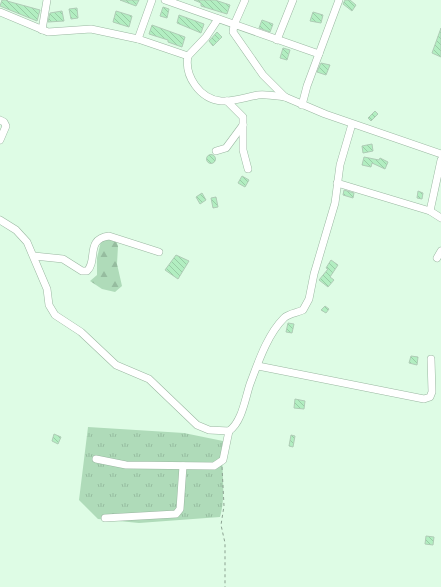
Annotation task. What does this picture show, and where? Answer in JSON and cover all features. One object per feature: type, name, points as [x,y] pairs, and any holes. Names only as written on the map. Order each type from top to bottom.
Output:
[{"type":"street","points":[[42,30],[47,0]]},
{"type":"street","points":[[138,39],[152,0]]},
{"type":"street","points":[[165,0],[319,54]]},
{"type":"street","points":[[245,0],[234,25],[233,32],[252,61],[267,80],[285,97],[352,124],[441,154]]},
{"type":"street","points":[[277,40],[293,0]]},
{"type":"street","points":[[302,105],[339,0]]},
{"type":"street","points":[[1,14],[48,32],[91,28],[138,39],[188,56]]},
{"type":"street","points":[[218,19],[206,37],[188,56],[189,75],[198,90],[215,100],[227,101],[260,95],[285,97]]},
{"type":"street","points":[[227,101],[242,114],[243,150],[248,169]]},
{"type":"street","points":[[0,120],[4,122],[6,126],[0,140]]},
{"type":"street","points":[[96,459],[120,465],[214,466],[222,462],[229,431],[236,424],[266,346],[283,319],[290,314],[303,310],[309,299],[314,274],[334,204],[340,165],[352,124]]},
{"type":"street","points":[[216,151],[226,148],[243,125]]},
{"type":"street","points":[[430,211],[441,160]]},
{"type":"street","points":[[337,183],[430,211],[441,218]]},
{"type":"street","points":[[0,220],[23,236],[34,256],[48,289],[49,305],[55,316],[81,332],[116,365],[149,379],[197,425],[209,430],[229,431]]},
{"type":"street","points":[[34,256],[63,258],[86,272],[90,269],[93,249],[96,244],[102,238],[109,236],[159,252]]},
{"type":"street","points":[[437,258],[441,251]]},
{"type":"street","points":[[258,366],[424,399],[430,396],[432,392],[431,359]]},
{"type":"street","points":[[105,518],[176,514],[180,509],[183,466]]},
{"type":"path","points":[[222,462],[224,506],[221,525],[225,544],[224,587]]},
{"type":"green space","points":[[115,238],[118,246],[117,264],[122,286],[115,292],[102,289],[90,281],[97,275],[97,258],[101,241]]},
{"type":"green space","points":[[88,427],[184,433],[223,441],[223,499],[220,517],[139,523],[98,519],[79,500]]},
{"type":"building","points":[[2,0],[8,0],[7,1],[40,10],[37,21],[0,6]]},
{"type":"building","points":[[120,0],[139,0],[136,6]]},
{"type":"building","points":[[194,0],[215,0],[230,5],[227,14],[201,6],[201,3]]},
{"type":"building","points":[[345,0],[350,0],[356,5],[352,11],[343,4]]},
{"type":"building","points":[[163,7],[169,9],[167,18],[160,16]]},
{"type":"building","points":[[77,8],[78,18],[71,19],[69,9]]},
{"type":"building","points":[[62,11],[64,21],[48,22],[50,13]]},
{"type":"building","points":[[116,11],[132,16],[129,27],[113,22]]},
{"type":"building","points":[[313,12],[323,15],[321,23],[310,21]]},
{"type":"building","points":[[179,15],[204,24],[201,33],[177,23]]},
{"type":"building","points":[[262,20],[273,24],[270,32],[259,28]]},
{"type":"building","points":[[152,25],[185,37],[182,47],[168,42],[168,40],[149,34]]},
{"type":"building","points":[[441,28],[441,57],[432,53]]},
{"type":"building","points":[[217,32],[222,37],[213,46],[209,41]]},
{"type":"building","points":[[283,48],[290,50],[287,60],[280,58]]},
{"type":"building","points":[[321,63],[330,65],[326,75],[317,72]]},
{"type":"building","points":[[375,111],[378,114],[371,121],[368,118]]},
{"type":"building","points":[[372,144],[373,151],[363,153],[362,146]]},
{"type":"building","points":[[209,155],[213,155],[215,159],[213,163],[209,163],[207,161],[207,157]]},
{"type":"building","points":[[364,157],[379,160],[380,158],[388,162],[385,169],[372,163],[371,167],[362,165]]},
{"type":"building","points":[[242,176],[249,180],[245,187],[238,183]]},
{"type":"building","points":[[344,190],[354,193],[353,198],[343,195]]},
{"type":"building","points":[[418,191],[423,193],[422,199],[417,198]]},
{"type":"building","points":[[202,193],[206,200],[200,204],[196,197]]},
{"type":"building","points":[[216,197],[218,207],[213,208],[211,198]]},
{"type":"building","points":[[176,255],[189,261],[178,279],[165,270]]},
{"type":"building","points":[[331,260],[338,265],[330,277],[334,280],[328,287],[319,280],[328,269],[326,268]]},
{"type":"building","points":[[325,306],[329,309],[326,313],[321,310]]},
{"type":"building","points":[[288,323],[294,324],[292,333],[286,332]]},
{"type":"building","points":[[411,356],[418,357],[417,365],[409,363]]},
{"type":"building","points":[[295,399],[305,401],[304,409],[294,408]]},
{"type":"building","points":[[54,434],[61,437],[58,444],[52,441]]},
{"type":"building","points":[[291,435],[295,436],[293,447],[289,446]]},
{"type":"building","points":[[426,536],[434,537],[433,545],[425,544]]}]
